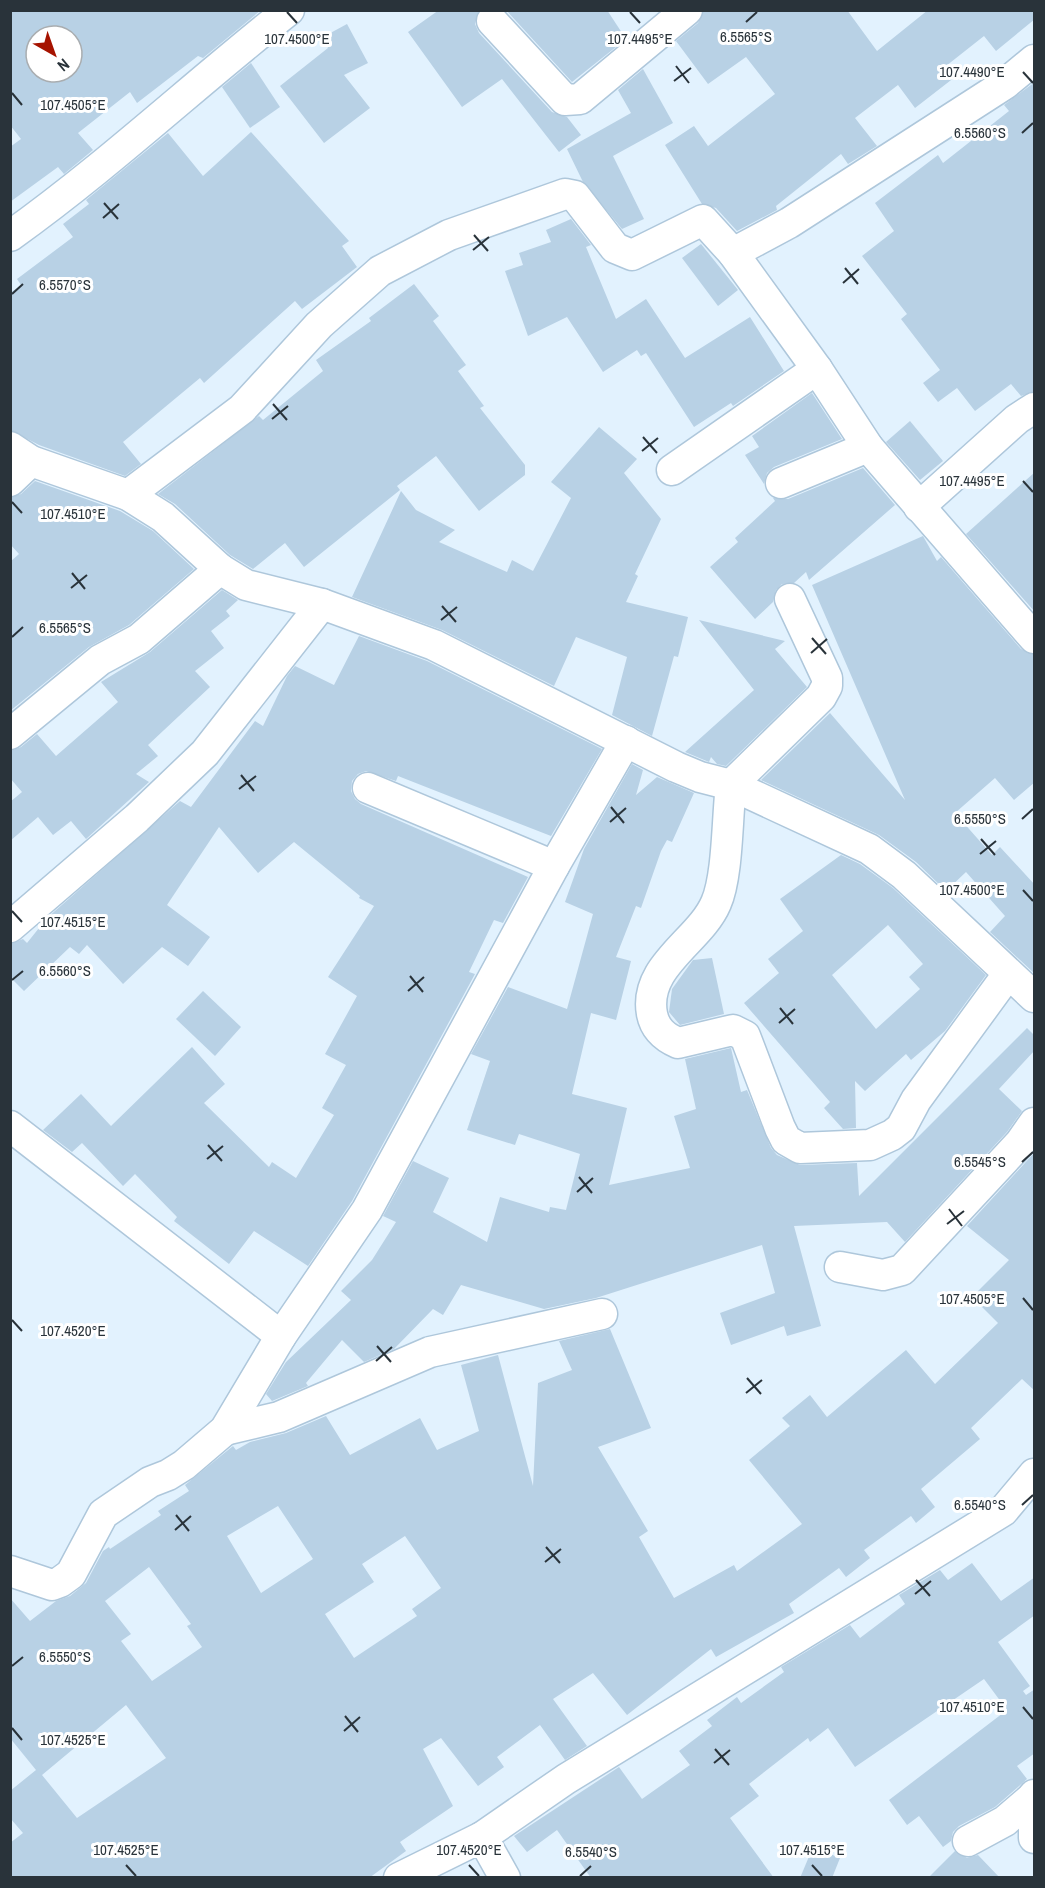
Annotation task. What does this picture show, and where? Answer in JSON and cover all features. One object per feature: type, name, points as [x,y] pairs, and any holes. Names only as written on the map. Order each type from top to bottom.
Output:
[{"type":"street","points":[[10,236],[54,204],[214,69],[289,10]]},
{"type":"street","points":[[492,21],[565,100],[573,101],[580,99],[687,10]]},
{"type":"street","points":[[733,253],[789,223],[1005,84],[1035,60]]},
{"type":"street","points":[[128,495],[242,409],[319,325],[380,271],[449,235],[565,194],[575,196],[615,248],[632,255],[703,220],[733,253],[817,369],[868,447],[1035,638]]},
{"type":"street","points":[[672,471],[817,369]]},
{"type":"street","points":[[919,507],[1017,419],[1035,408]]},
{"type":"street","points":[[781,483],[868,447]]},
{"type":"street","points":[[17,463],[128,495],[163,517],[220,569],[246,585],[322,604],[434,645],[688,772],[731,785],[869,849],[904,875],[1035,997]]},
{"type":"street","points":[[10,734],[100,660],[139,639],[220,569]]},
{"type":"street","points":[[790,600],[827,678],[827,686],[821,697],[731,785],[723,883],[716,904],[670,959],[654,989],[652,1014],[662,1034],[678,1043],[733,1030],[745,1036],[780,1128],[792,1145],[800,1148],[870,1145],[892,1135],[901,1128],[916,1100],[1008,974]]},
{"type":"street","points":[[10,927],[137,818],[205,753],[322,604]]},
{"type":"street","points":[[10,1571],[52,1585],[60,1582],[71,1574],[103,1515],[142,1488],[184,1465],[225,1430],[281,1336],[368,1210],[554,866],[626,741]]},
{"type":"street","points":[[368,788],[554,866]]},
{"type":"street","points":[[840,1267],[883,1275],[902,1270],[1020,1143],[1035,1123]]},
{"type":"street","points":[[10,1126],[281,1336]]},
{"type":"street","points":[[225,1430],[279,1416],[430,1352],[602,1314]]},
{"type":"street","points":[[399,1878],[482,1837],[566,1779],[1003,1511],[1035,1474]]},
{"type":"street","points":[[1034,1796],[1035,1838]]},
{"type":"street","points":[[968,1841],[1005,1821],[1034,1796]]},
{"type":"street","points":[[482,1837],[505,1878]]},
{"type":"building","points":[[10,10],[261,10],[203,58],[198,56],[137,103],[130,92],[78,133],[93,150],[64,174],[58,167],[10,202],[10,147],[21,139],[10,125]]},
{"type":"building","points":[[439,10],[479,10],[475,24],[479,33],[552,112],[567,117],[581,135],[559,152],[502,79],[462,107],[408,32]]},
{"type":"building","points":[[506,10],[607,10],[626,39],[572,82]]},
{"type":"building","points":[[704,10],[847,10],[877,51],[928,10],[1035,10],[1035,19],[996,51],[984,36],[946,66],[955,77],[915,108],[898,85],[855,118],[877,146],[848,164],[841,154],[776,206],[777,210],[737,231],[716,208],[702,204],[665,145],[694,126],[708,146],[775,94],[746,57],[708,84],[676,41],[698,23]]},
{"type":"building","points":[[347,24],[368,63],[344,75],[370,108],[324,143],[280,86],[328,48],[323,37]]},
{"type":"building","points":[[251,63],[280,107],[250,128],[222,87]]},
{"type":"building","points":[[643,69],[673,123],[613,156],[644,219],[622,229],[583,182],[567,149],[631,113],[618,90]]},
{"type":"building","points":[[1035,82],[1035,391],[1021,396],[1011,384],[975,411],[957,388],[938,402],[923,383],[940,370],[901,319],[907,314],[862,256],[894,231],[875,203],[938,155],[943,163],[1009,111],[1004,105]]},
{"type":"building","points":[[251,132],[349,241],[342,246],[357,267],[302,309],[295,301],[204,383],[200,378],[123,442],[141,464],[125,476],[39,445],[10,430],[10,293],[21,285],[17,279],[73,237],[63,224],[89,204],[86,200],[168,133],[203,176]]},
{"type":"building","points":[[571,219],[591,245],[586,247],[616,319],[646,299],[685,358],[750,317],[784,371],[733,406],[731,403],[694,427],[646,353],[641,356],[637,350],[603,372],[567,317],[528,336],[505,271],[523,265],[519,253],[551,242],[546,230]]},
{"type":"building","points":[[701,244],[738,290],[718,306],[682,258]]},
{"type":"building","points":[[414,284],[439,316],[433,321],[466,365],[458,371],[484,406],[480,408],[525,465],[525,475],[479,511],[436,456],[397,486],[400,490],[304,567],[285,543],[253,569],[230,555],[175,504],[158,494],[259,416],[263,420],[323,371],[316,360],[371,321],[369,318]]},
{"type":"building","points":[[812,393],[842,439],[774,467],[767,473],[764,484],[745,455],[759,447],[752,436]]},
{"type":"building","points":[[910,421],[943,461],[920,480],[886,442]]},
{"type":"building","points":[[599,427],[637,459],[624,473],[661,519],[635,574],[638,576],[626,602],[688,617],[678,657],[674,656],[652,736],[612,715],[627,657],[576,637],[554,686],[442,630],[352,597],[401,491],[416,510],[455,530],[439,542],[507,572],[512,560],[533,571],[571,498],[551,482]]},
{"type":"building","points":[[863,468],[895,505],[809,580],[806,572],[794,583],[782,584],[776,590],[773,602],[755,619],[710,567],[738,542],[735,538],[775,501],[773,498],[788,499]]},
{"type":"building","points":[[1035,472],[1035,612],[966,534]]},
{"type":"building","points":[[35,481],[120,511],[153,531],[194,569],[129,625],[89,647],[10,711],[10,562],[19,554],[10,544],[10,498],[21,494]]},
{"type":"building","points":[[923,536],[937,561],[941,557],[1021,649],[1035,655],[1035,782],[1014,800],[995,778],[955,813],[992,855],[1000,847],[1035,885],[1035,974],[990,932],[1005,916],[966,872],[946,891],[916,862],[879,835],[761,780],[830,713],[905,800],[812,585]]},
{"type":"building","points":[[222,590],[238,600],[226,611],[230,616],[211,631],[224,648],[195,671],[210,687],[148,745],[158,756],[136,774],[149,782],[86,839],[71,821],[53,835],[38,817],[10,841],[10,802],[22,792],[10,778],[10,751],[21,747],[37,734],[56,756],[118,702],[101,682],[150,652]]},
{"type":"building","points":[[699,620],[785,641],[775,649],[807,687],[726,766],[717,764],[711,757],[709,762],[685,752],[754,690]]},
{"type":"building","points":[[359,636],[427,661],[602,749],[551,836],[398,776],[396,781],[366,771],[358,774],[352,781],[351,791],[361,804],[528,877],[503,923],[494,920],[469,972],[475,974],[352,1201],[308,1266],[254,1231],[229,1264],[174,1221],[177,1217],[135,1174],[123,1186],[82,1143],[72,1152],[43,1130],[81,1094],[111,1126],[192,1047],[225,1084],[204,1103],[269,1167],[272,1162],[296,1178],[334,1115],[322,1108],[346,1065],[325,1054],[357,996],[328,977],[374,906],[359,898],[360,896],[294,842],[258,873],[219,827],[167,905],[210,937],[188,966],[162,947],[123,984],[87,945],[79,954],[70,947],[24,991],[10,977],[10,944],[23,939],[27,943],[47,918],[180,801],[191,807],[255,721],[263,726],[287,676],[295,666],[334,685]]},
{"type":"building","points":[[632,764],[643,770],[636,795],[657,777],[694,793],[672,842],[667,840],[661,851],[641,908],[636,906],[616,957],[631,961],[616,1020],[591,1013],[572,1094],[627,1108],[609,1185],[690,1168],[674,1116],[696,1109],[685,1059],[731,1048],[741,1092],[747,1090],[771,1148],[777,1155],[800,1165],[857,1163],[859,1196],[1027,1028],[1035,1036],[1035,1050],[999,1089],[1022,1111],[1007,1132],[905,1242],[887,1222],[794,1226],[821,1326],[787,1336],[784,1326],[731,1345],[720,1313],[775,1293],[762,1245],[596,1298],[544,1309],[461,1285],[443,1315],[433,1309],[394,1349],[364,1362],[342,1340],[306,1383],[308,1386],[272,1401],[266,1394],[286,1362],[351,1300],[341,1291],[372,1260],[396,1222],[383,1216],[413,1161],[449,1178],[433,1212],[487,1242],[500,1197],[549,1212],[550,1207],[566,1210],[580,1154],[519,1134],[515,1145],[467,1130],[490,1061],[471,1054],[508,987],[567,1009],[593,914],[565,902],[584,849]]},
{"type":"building","points":[[841,855],[860,864],[893,888],[986,975],[945,1031],[911,1060],[906,1054],[865,1091],[855,1081],[856,1128],[843,1129],[824,1108],[830,1102],[744,1003],[779,973],[768,959],[803,931],[780,899]],"holes":[[[888,925],[923,964],[909,977],[920,989],[876,1029],[832,975]]]},
{"type":"building","points":[[712,958],[724,1014],[680,1025],[669,1012],[672,989],[693,960]]},
{"type":"building","points":[[203,991],[241,1027],[215,1056],[176,1019]]},
{"type":"building","points":[[1035,1152],[1035,1391],[1022,1379],[971,1428],[980,1439],[921,1489],[935,1507],[916,1523],[911,1516],[864,1550],[870,1558],[846,1577],[839,1568],[789,1604],[794,1613],[716,1657],[711,1649],[627,1715],[593,1673],[553,1699],[587,1746],[565,1760],[540,1725],[497,1757],[504,1767],[478,1786],[441,1738],[423,1749],[453,1806],[400,1842],[406,1851],[369,1878],[10,1878],[10,1843],[23,1833],[10,1818],[10,1791],[36,1770],[10,1738],[10,1598],[30,1621],[56,1601],[70,1596],[86,1583],[103,1551],[109,1547],[110,1549],[161,1515],[158,1511],[189,1491],[185,1485],[233,1446],[236,1450],[250,1442],[286,1433],[326,1416],[350,1455],[420,1418],[437,1450],[479,1431],[461,1365],[498,1355],[533,1486],[538,1383],[572,1370],[559,1341],[610,1329],[651,1428],[598,1447],[648,1531],[639,1537],[674,1598],[734,1565],[737,1571],[802,1524],[749,1460],[790,1426],[782,1418],[810,1395],[827,1417],[906,1350],[935,1384],[998,1323],[972,1297],[1009,1260],[967,1226]],"holes":[[[278,1506],[313,1559],[261,1593],[227,1536]],[[405,1536],[441,1588],[412,1609],[417,1616],[354,1658],[325,1614],[374,1582],[362,1564]],[[149,1567],[191,1624],[187,1626],[202,1647],[152,1681],[121,1641],[131,1634],[105,1601]],[[126,1705],[166,1758],[77,1818],[42,1775]]]},
{"type":"building","points":[[972,1563],[1001,1601],[1035,1577],[1035,1615],[998,1642],[1030,1686],[1023,1691],[1026,1695],[1035,1689],[1035,1753],[1017,1766],[1027,1779],[995,1807],[959,1826],[953,1832],[951,1841],[943,1847],[919,1816],[907,1825],[889,1800],[1007,1710],[984,1679],[855,1767],[828,1728],[810,1742],[808,1738],[749,1784],[759,1796],[730,1818],[774,1878],[591,1878],[557,1830],[527,1852],[514,1836],[619,1767],[642,1799],[690,1765],[679,1751],[712,1726],[707,1720],[737,1697],[741,1703],[784,1672],[781,1667],[850,1625],[860,1638],[905,1604],[899,1595],[940,1570],[948,1580]]},
{"type":"building","points":[[813,1847],[840,1858],[832,1878],[800,1878]]},
{"type":"building","points":[[955,1851],[967,1858],[978,1855],[1000,1878],[928,1878]]}]
